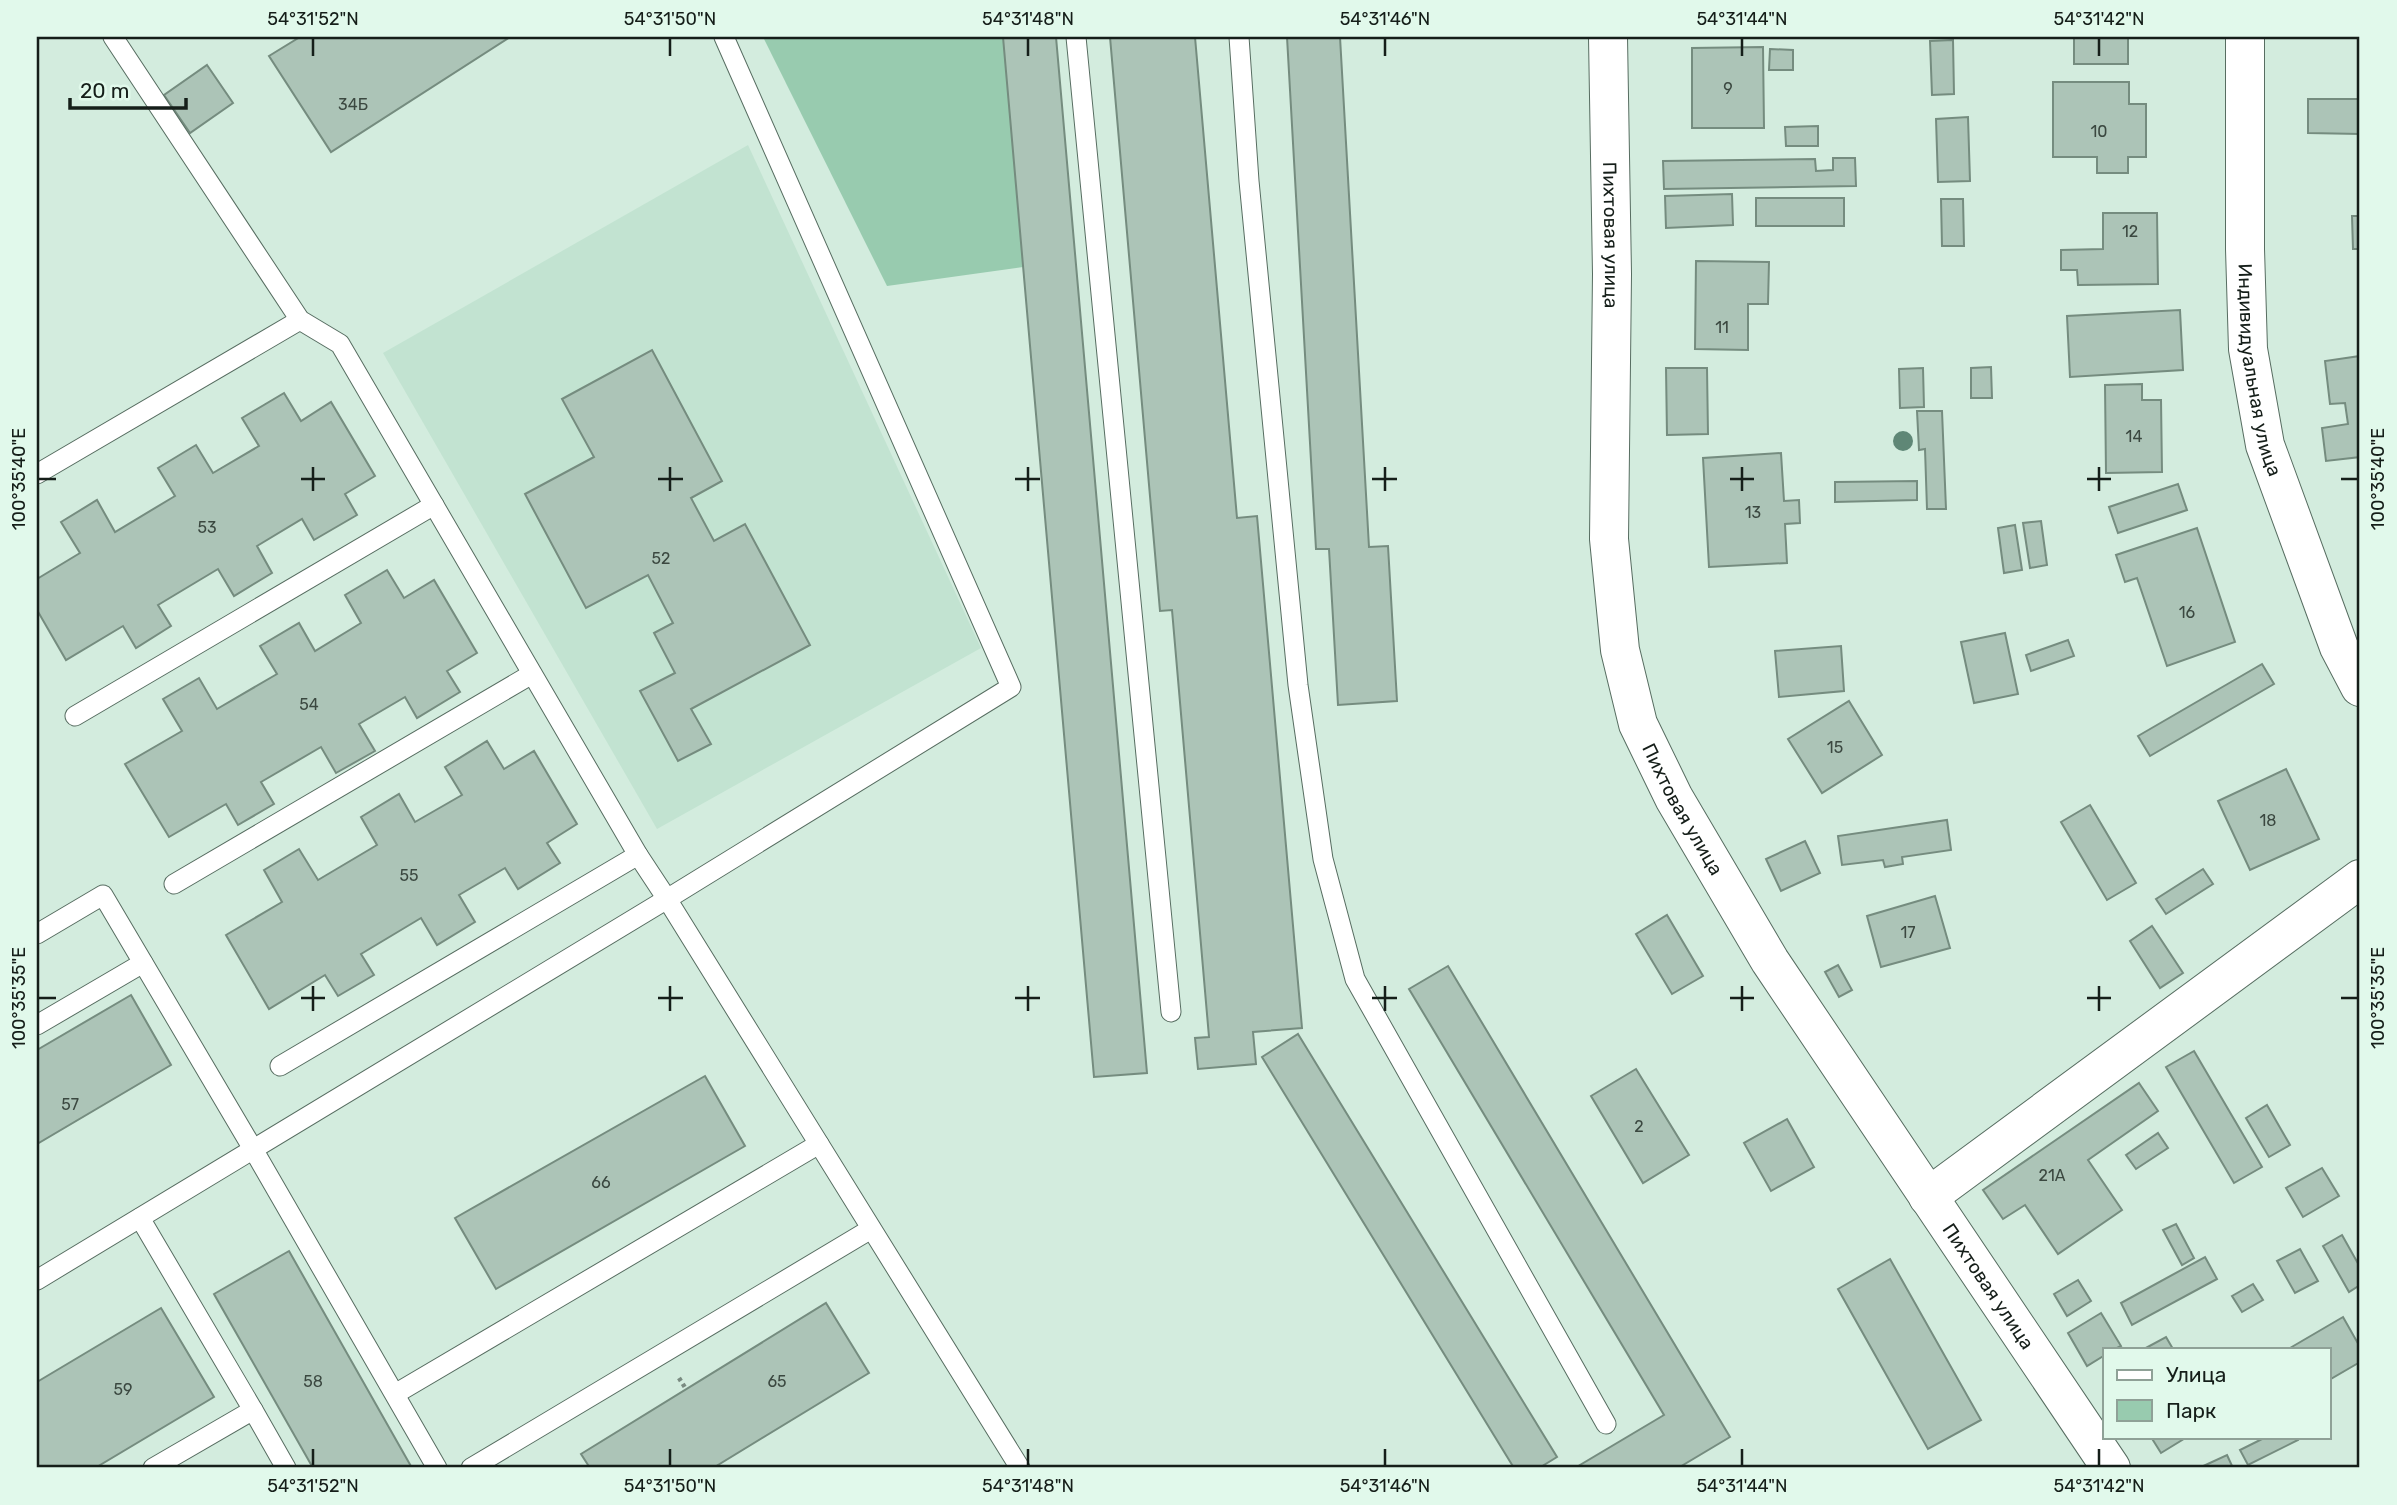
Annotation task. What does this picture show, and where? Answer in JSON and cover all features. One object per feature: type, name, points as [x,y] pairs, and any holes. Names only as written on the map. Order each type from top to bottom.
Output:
[{"type":"street","name":"Пихтовая улица","points":[[1608,37],[1612,274],[1609,539],[1620,650],[1638,724],[1674,798],[1770,961],[2111,1468]]},
{"type":"street","name":"Индивидуальная улица","points":[[2245,37],[2248,349],[2265,445],[2339,647],[2360,687]]},
{"type":"street","points":[[1928,1197],[2360,880]]},
{"type":"lane","points":[[113,37],[300,320],[340,344],[638,855],[1020,1468]]},
{"type":"lane","points":[[37,1280],[1012,687],[724,37]]},
{"type":"lane","points":[[1076,37],[1171,1012]]},
{"type":"lane","points":[[1239,37],[1249,181],[1298,685],[1323,859],[1355,979],[1606,1424]]},
{"type":"lane","points":[[37,474],[300,320]]},
{"type":"lane","points":[[75,716],[434,505]]},
{"type":"lane","points":[[174,884],[533,674]]},
{"type":"lane","points":[[280,1066],[638,855]]},
{"type":"lane","points":[[37,933],[103,895],[437,1468]]},
{"type":"lane","points":[[37,1025],[144,962]]},
{"type":"lane","points":[[395,1394],[819,1144]]},
{"type":"lane","points":[[140,1218],[286,1468]]},
{"type":"lane","points":[[471,1468],[871,1229]]},
{"type":"lane","points":[[153,1468],[253,1410]]},
{"type":"shaded area","points":[[748,145],[981,648],[657,829],[383,353]]},
{"type":"green space","points":[[763,37],[1003,37],[1023,267],[887,286]]},
{"type":"building","points":[[300,37],[510,37],[331,152],[269,56]]},
{"type":"building","points":[[1003,37],[1056,37],[1147,1073],[1094,1077]]},
{"type":"building","points":[[1110,37],[1195,37],[1237,518],[1257,516],[1302,1028],[1253,1032],[1256,1064],[1198,1069],[1195,1038],[1209,1037],[1172,610],[1160,611]]},
{"type":"building","points":[[1287,37],[1340,37],[1369,547],[1388,546],[1397,701],[1338,705],[1329,549],[1316,549]]},
{"type":"building","points":[[2074,37],[2128,37],[2128,64],[2074,64]]},
{"type":"building","points":[[1953,40],[1954,94],[1932,95],[1930,41]]},
{"type":"building","points":[[1763,47],[1764,128],[1692,128],[1692,48]]},
{"type":"building","points":[[1770,49],[1793,50],[1793,70],[1769,70]]},
{"type":"building","points":[[207,65],[233,103],[190,133],[164,95]]},
{"type":"building","points":[[2053,82],[2129,82],[2129,104],[2146,104],[2146,157],[2128,157],[2128,173],[2097,173],[2097,157],[2053,157]]},
{"type":"building","points":[[2308,99],[2360,99],[2360,134],[2308,133]]},
{"type":"building","points":[[1968,117],[1970,181],[1938,182],[1936,119]]},
{"type":"building","points":[[1818,126],[1818,146],[1786,146],[1785,127]]},
{"type":"building","points":[[1833,158],[1855,158],[1856,186],[1664,189],[1663,161],[1815,159],[1816,171],[1833,170]]},
{"type":"building","points":[[1732,194],[1733,225],[1666,228],[1665,196]]},
{"type":"building","points":[[1756,198],[1844,198],[1844,226],[1756,226]]},
{"type":"building","points":[[1941,199],[1963,199],[1964,246],[1942,246]]},
{"type":"building","points":[[2103,213],[2157,213],[2158,284],[2078,285],[2077,270],[2061,270],[2061,250],[2103,249]]},
{"type":"building","points":[[2352,216],[2360,216],[2360,249],[2353,249]]},
{"type":"building","points":[[1696,261],[1769,262],[1768,304],[1748,304],[1748,350],[1695,349]]},
{"type":"building","points":[[2180,310],[2183,370],[2070,377],[2067,316]]},
{"type":"building","points":[[652,350],[722,481],[691,498],[714,541],[745,524],[810,645],[691,709],[711,744],[678,761],[640,691],[675,673],[654,633],[673,623],[648,575],[586,608],[525,494],[594,457],[562,399]]},
{"type":"building","points":[[2360,356],[2360,457],[2326,461],[2322,428],[2348,424],[2345,403],[2330,404],[2325,361]]},
{"type":"building","points":[[1991,367],[1992,398],[1971,398],[1971,368]]},
{"type":"building","points":[[1666,368],[1707,368],[1708,434],[1667,435]]},
{"type":"building","points":[[1923,368],[1924,407],[1900,408],[1899,369]]},
{"type":"building","points":[[2142,384],[2142,400],[2161,400],[2162,472],[2106,473],[2105,385]]},
{"type":"building","points":[[284,393],[301,421],[331,402],[375,476],[345,494],[357,515],[314,540],[302,519],[257,546],[272,573],[234,596],[218,569],[158,605],[171,626],[136,648],[123,626],[66,660],[37,610],[37,579],[80,553],[61,522],[97,500],[115,532],[175,496],[158,468],[196,445],[213,473],[259,446],[242,418]]},
{"type":"building","points":[[1917,411],[1942,411],[1946,509],[1927,509],[1925,449],[1919,450]]},
{"type":"building","points":[[1781,453],[1784,501],[1799,500],[1800,523],[1785,524],[1787,563],[1709,567],[1703,458]]},
{"type":"building","points":[[1917,481],[1917,500],[1835,502],[1835,482]]},
{"type":"building","points":[[2178,484],[2187,510],[2118,533],[2109,507]]},
{"type":"building","points":[[2041,521],[2047,565],[2030,568],[2023,523]]},
{"type":"building","points":[[2015,525],[2022,570],[2004,573],[1998,528]]},
{"type":"building","points":[[2197,528],[2235,642],[2167,666],[2137,578],[2125,582],[2116,555]]},
{"type":"building","points":[[387,570],[404,598],[434,580],[477,653],[447,671],[460,692],[417,718],[405,697],[359,724],[375,751],[336,773],[321,747],[261,782],[274,804],[238,825],[226,804],[169,837],[125,764],[182,731],[163,699],[199,678],[217,709],[277,674],[260,646],[299,623],[315,651],[361,623],[345,595]]},
{"type":"building","points":[[2005,633],[2018,694],[1974,703],[1961,642]]},
{"type":"building","points":[[2068,640],[2074,656],[2031,671],[2026,655]]},
{"type":"building","points":[[1841,646],[1844,691],[1779,697],[1775,651]]},
{"type":"building","points":[[2262,664],[2274,684],[2150,756],[2138,736]]},
{"type":"building","points":[[1849,701],[1882,755],[1822,793],[1788,739]]},
{"type":"building","points":[[487,741],[504,769],[534,751],[577,824],[547,843],[560,863],[518,889],[505,868],[459,895],[475,922],[437,945],[421,918],[361,954],[374,975],[338,996],[325,975],[269,1009],[226,935],[282,902],[264,870],[299,849],[318,880],[377,845],[361,817],[399,794],[415,822],[462,795],[445,767]]},
{"type":"building","points":[[2286,769],[2319,839],[2250,870],[2218,801]]},
{"type":"building","points":[[2090,805],[2136,883],[2107,900],[2061,822]]},
{"type":"building","points":[[1947,820],[1951,850],[1902,857],[1903,864],[1885,867],[1883,860],[1842,865],[1838,836]]},
{"type":"building","points":[[1805,841],[1820,873],[1781,891],[1766,859]]},
{"type":"building","points":[[2203,869],[2213,884],[2166,914],[2156,899]]},
{"type":"building","points":[[1935,896],[1950,948],[1881,967],[1867,916]]},
{"type":"building","points":[[1667,915],[1703,976],[1672,994],[1636,934]]},
{"type":"building","points":[[2152,926],[2183,973],[2160,988],[2130,941]]},
{"type":"building","points":[[1838,965],[1852,990],[1839,997],[1825,972]]},
{"type":"building","points":[[1448,966],[1730,1437],[1678,1468],[1575,1468],[1664,1415],[1409,989]]},
{"type":"building","points":[[131,995],[171,1065],[37,1144],[37,1050]]},
{"type":"building","points":[[1298,1034],[1557,1457],[1539,1468],[1514,1468],[1262,1057]]},
{"type":"building","points":[[2194,1051],[2262,1167],[2234,1183],[2166,1067]]},
{"type":"building","points":[[1636,1069],[1689,1155],[1643,1183],[1591,1096]]},
{"type":"building","points":[[705,1076],[745,1146],[496,1289],[455,1218]]},
{"type":"building","points":[[2139,1083],[2158,1111],[2088,1160],[2122,1210],[2058,1254],[2025,1205],[2003,1219],[1983,1190]]},
{"type":"building","points":[[2267,1105],[2290,1145],[2269,1157],[2246,1118]]},
{"type":"building","points":[[1787,1119],[1814,1167],[1771,1191],[1744,1143]]},
{"type":"building","points":[[2158,1133],[2168,1148],[2136,1169],[2126,1155]]},
{"type":"building","points":[[2322,1168],[2339,1196],[2303,1217],[2286,1188]]},
{"type":"building","points":[[2176,1224],[2194,1258],[2182,1265],[2163,1230]]},
{"type":"building","points":[[2342,1235],[2360,1267],[2360,1285],[2349,1292],[2323,1246]]},
{"type":"building","points":[[2300,1249],[2318,1281],[2295,1293],[2277,1261]]},
{"type":"building","points":[[289,1251],[412,1468],[313,1468],[214,1294]]},
{"type":"building","points":[[2205,1257],[2217,1279],[2132,1325],[2121,1303]]},
{"type":"building","points":[[1890,1259],[1981,1420],[1928,1449],[1838,1289]]},
{"type":"building","points":[[2078,1280],[2091,1301],[2067,1316],[2054,1294]]},
{"type":"building","points":[[2253,1284],[2263,1300],[2242,1312],[2232,1296]]},
{"type":"building","points":[[826,1303],[869,1373],[713,1468],[590,1468],[581,1454]]},
{"type":"building","points":[[161,1308],[214,1397],[95,1468],[37,1468],[37,1382]]},
{"type":"building","points":[[2101,1313],[2121,1346],[2103,1348],[2103,1356],[2087,1366],[2068,1333]]},
{"type":"building","points":[[2343,1317],[2360,1347],[2360,1362],[2330,1379],[2330,1348],[2290,1348]]},
{"type":"building","points":[[2166,1337],[2172,1348],[2146,1348]]},
{"type":"building","points":[[2152,1438],[2185,1438],[2161,1453]]},
{"type":"building","points":[[2264,1438],[2298,1440],[2248,1465],[2240,1450]]},
{"type":"building","points":[[2227,1455],[2233,1468],[2199,1468]]}]
